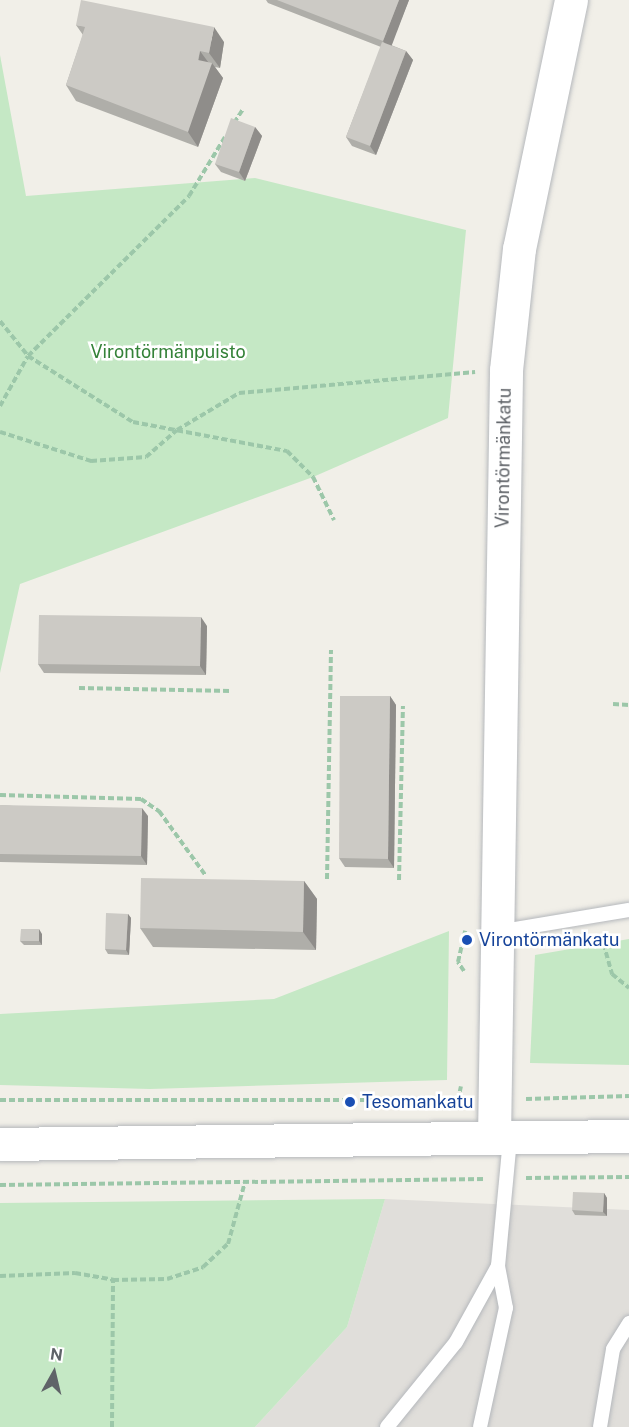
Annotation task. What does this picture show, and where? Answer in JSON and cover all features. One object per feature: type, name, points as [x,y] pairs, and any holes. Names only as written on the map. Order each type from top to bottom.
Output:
[{"type":"street","name":"Virontörmänkatu","points":[[502,1138],[493,1100],[506,370],[519,249],[571,0]]},
{"type":"street","points":[[0,1144],[629,1136]]},
{"type":"lane","points":[[496,932],[629,910]]},
{"type":"lane","points":[[480,1427],[506,1308],[498,1266],[507,1178],[502,1138]]},
{"type":"lane","points":[[387,1427],[456,1342],[498,1266]]},
{"type":"lane","points":[[600,1427],[613,1348],[629,1323]]},
{"type":"path","points":[[0,406],[28,356],[189,196],[243,109]]},
{"type":"path","points":[[0,321],[28,356],[133,422],[287,451],[313,477],[334,520]]},
{"type":"path","points":[[0,432],[91,461],[146,457],[177,430],[239,393],[506,370]]},
{"type":"path","points":[[327,879],[331,650]]},
{"type":"path","points":[[80,688],[231,691]]},
{"type":"path","points":[[613,704],[629,705]]},
{"type":"path","points":[[399,880],[403,706]]},
{"type":"path","points":[[0,795],[141,799],[159,811],[206,876]]},
{"type":"path","points":[[596,917],[612,974],[629,988]]},
{"type":"path","points":[[0,1100],[493,1100],[628,1094]]},
{"type":"path","points":[[0,1185],[629,1177]]},
{"type":"path","points":[[0,1276],[75,1273],[113,1280],[166,1279],[203,1267],[228,1244],[244,1182]]},
{"type":"path","points":[[112,1427],[113,1280]]},
{"type":"shaded area","points":[[385,1199],[629,1210],[629,1427],[255,1427],[347,1327]]},
{"type":"green space","name":"Virontörmänpuisto","points":[[0,55],[26,196],[255,178],[466,230],[448,418],[313,477],[20,584],[0,673]]},
{"type":"green space","points":[[449,931],[447,1080],[150,1089],[0,1085],[0,1014],[274,999]]},
{"type":"green space","points":[[629,939],[629,1065],[530,1063],[535,955]]},
{"type":"green space","points":[[385,1199],[347,1327],[255,1427],[0,1427],[0,1203]]},
{"type":"building","points":[[81,0],[214,27],[209,53],[200,51],[198,60],[212,63],[188,132],[66,85],[85,27],[76,25]]},
{"type":"building","points":[[277,0],[399,0],[383,41]]},
{"type":"building","points":[[382,42],[406,51],[370,146],[346,137]]},
{"type":"building","points":[[231,118],[255,127],[239,172],[215,164]]},
{"type":"building","points":[[39,615],[201,617],[200,666],[38,664]]},
{"type":"building","points":[[340,696],[390,696],[388,859],[339,858]]},
{"type":"building","points":[[0,805],[142,808],[141,856],[0,854]]},
{"type":"building","points":[[141,878],[304,881],[303,932],[140,928]]},
{"type":"building","points":[[106,913],[128,914],[126,950],[105,949]]},
{"type":"building","points":[[21,929],[39,929],[39,941],[20,941]]},
{"type":"building","points":[[573,1192],[604,1193],[603,1212],[572,1210]]},
{"type":"place","name":"Virontörmänkatu","points":[[467,940]]},
{"type":"place","name":"Tesomankatu","points":[[350,1102]]}]
